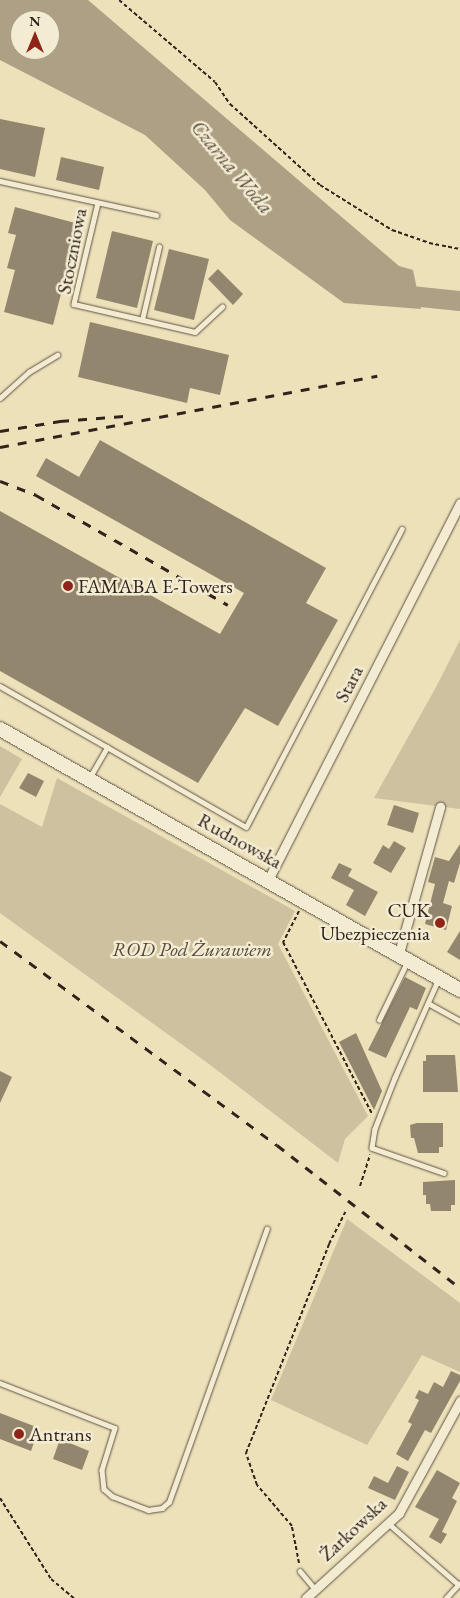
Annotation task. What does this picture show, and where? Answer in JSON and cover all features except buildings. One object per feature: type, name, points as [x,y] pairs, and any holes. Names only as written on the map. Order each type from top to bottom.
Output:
[{"type":"main road","name":"Rudnowska","points":[[0,729],[404,956],[460,990]]},
{"type":"street","name":"Stara","points":[[268,880],[460,503]]},
{"type":"street","points":[[404,956],[440,807]]},
{"type":"street","name":"Żarkowska","points":[[306,1598],[404,1506],[460,1401]]},
{"type":"lane","name":"Stoczniowa","points":[[0,181],[98,203],[74,304],[195,332],[222,307]]},
{"type":"lane","points":[[98,203],[156,215]]},
{"type":"lane","points":[[142,320],[158,247]]},
{"type":"lane","points":[[0,398],[30,372],[57,355]]},
{"type":"lane","points":[[0,686],[246,827],[402,529]]},
{"type":"lane","points":[[90,779],[107,747]]},
{"type":"lane","points":[[379,1020],[404,956]]},
{"type":"lane","points":[[440,977],[377,1125],[372,1148],[444,1173]]},
{"type":"lane","points":[[428,1003],[460,1021]]},
{"type":"lane","points":[[0,1383],[115,1428],[102,1470],[104,1489],[112,1496],[148,1510],[162,1508],[169,1502],[267,1229]]},
{"type":"lane","points":[[388,1523],[459,1584],[446,1598]]},
{"type":"lane","points":[[300,1571],[315,1589]]},
{"type":"path","points":[[118,0],[214,82],[230,104],[320,185],[392,230],[429,243],[460,249]]},
{"type":"path","points":[[305,900],[283,942],[377,1125]]},
{"type":"path","points":[[360,1186],[372,1148]]},
{"type":"path","points":[[300,1571],[292,1526],[257,1485],[246,1453],[328,1244],[345,1212]]},
{"type":"path","points":[[0,1498],[51,1579],[74,1598]]},
{"type":"green space","points":[[460,640],[460,809],[374,798],[435,689]]},
{"type":"green space","points":[[0,746],[22,759],[0,797]]},
{"type":"green space","name":"ROD Pod Żurawiem","points":[[57,778],[295,911],[278,944],[368,1116],[345,1139],[338,1163],[209,1064],[0,913],[0,804],[42,827]]},
{"type":"green space","points":[[347,1219],[460,1303],[460,1372],[422,1355],[367,1445],[271,1400]]},
{"type":"water","points":[[0,0],[88,0],[399,266],[413,270],[421,309],[344,303],[230,220],[205,190],[145,135],[0,60]]},
{"type":"waterway","name":"Czarna Woda","points":[[392,294],[460,301]]},
{"type":"railway","points":[[0,447],[377,376]]},
{"type":"railway","points":[[0,431],[60,421],[124,416]]},
{"type":"railway","points":[[0,481],[36,495],[228,605]]},
{"type":"railway","points":[[0,941],[277,1145],[460,1288]]},
{"type":"place","name":"FAMABA E-Towers","points":[[68,586]]},
{"type":"place","name":"CUK Ubezpieczenia","points":[[440,923]]},
{"type":"place","name":"Antrans","points":[[19,1434]]}]
